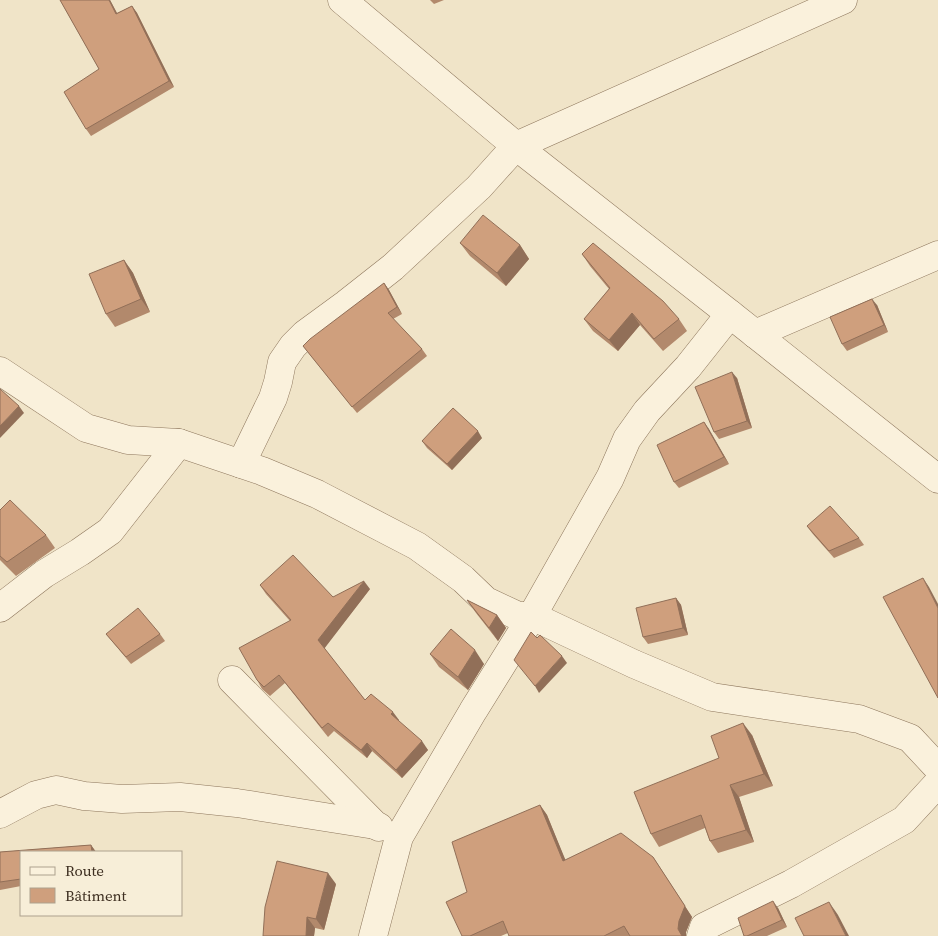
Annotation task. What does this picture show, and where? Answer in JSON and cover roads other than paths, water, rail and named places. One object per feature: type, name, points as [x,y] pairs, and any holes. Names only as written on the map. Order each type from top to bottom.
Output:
[{"type":"street","points":[[342,0],[516,146],[938,479]]},
{"type":"street","points":[[241,464],[272,398],[282,362],[293,346],[305,334],[393,267],[478,187],[516,146],[843,0]]},
{"type":"street","points":[[756,334],[938,254]]},
{"type":"street","points":[[373,936],[387,831],[473,711],[532,616],[610,478],[627,439],[647,411],[688,367],[730,314]]},
{"type":"street","points":[[0,371],[86,428],[128,440],[178,443],[262,471],[317,494],[417,546],[463,579],[486,600],[518,616],[532,616],[634,664],[712,697],[860,719],[910,738],[938,768]]},
{"type":"street","points":[[0,608],[44,574],[110,531],[178,443]]},
{"type":"street","points":[[232,680],[387,831]]},
{"type":"street","points":[[701,936],[704,927],[791,884],[904,820],[938,782]]},
{"type":"street","points":[[0,814],[36,795],[56,790],[84,796],[122,799],[180,798],[236,803],[387,831]]}]
